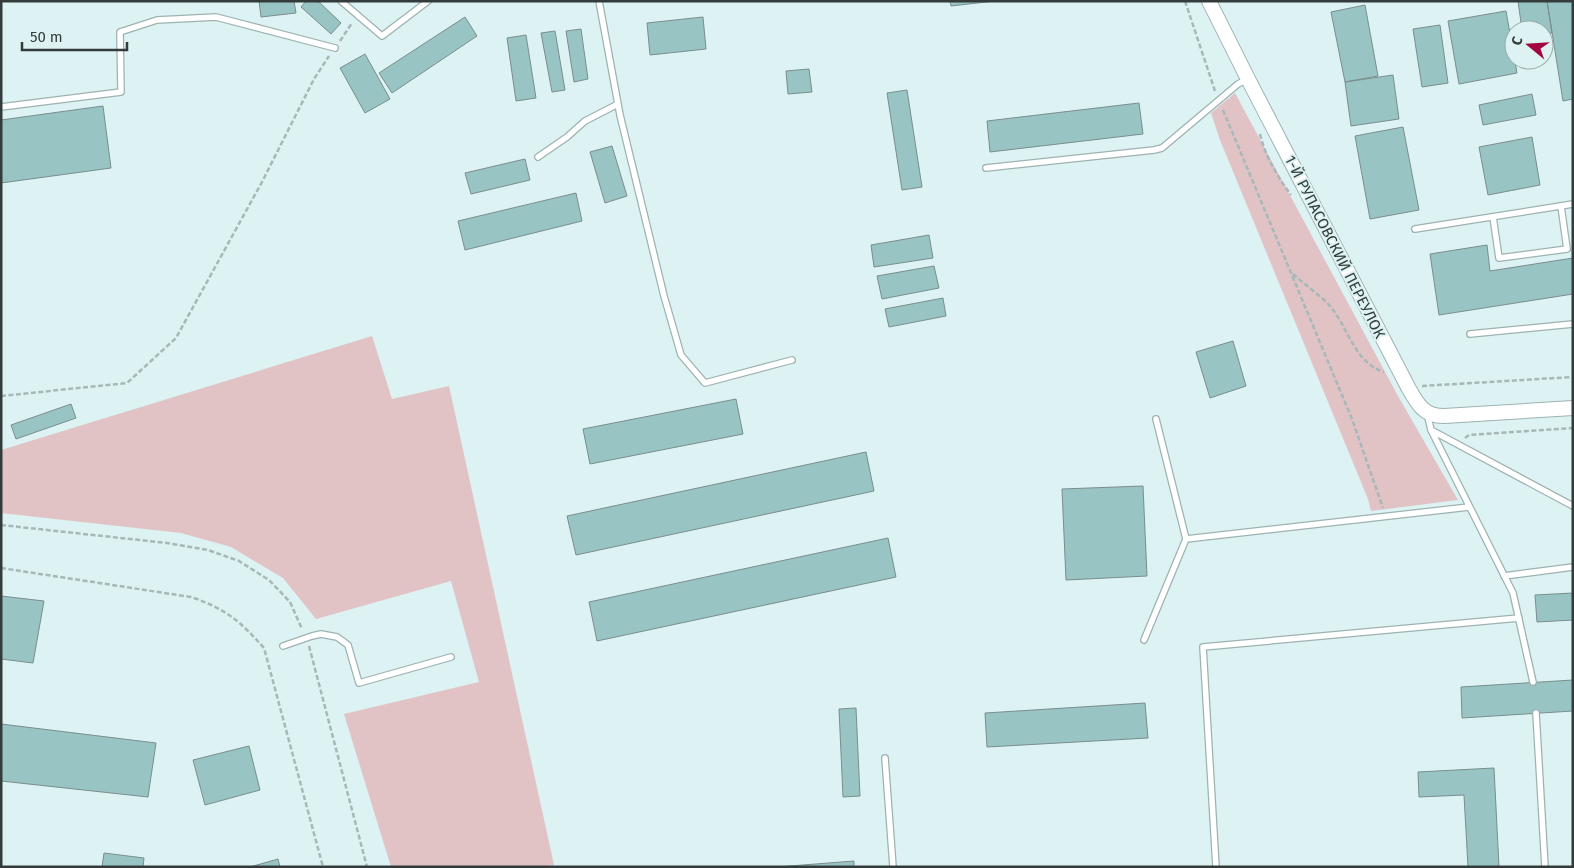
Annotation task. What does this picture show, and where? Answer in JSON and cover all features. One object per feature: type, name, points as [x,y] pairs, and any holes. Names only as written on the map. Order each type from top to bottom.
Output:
[{"type":"street","name":"1-Й РУПАСОВСКИЙ ПЕРЕУЛОК","points":[[1212,2],[1248,79],[1418,405],[1427,413]]},
{"type":"street","points":[[1427,413],[1444,416],[1573,408]]},
{"type":"lane","points":[[341,1],[382,36],[428,1]]},
{"type":"lane","points":[[599,1],[618,104],[664,296],[682,355],[705,383],[792,360]]},
{"type":"lane","points":[[1,107],[121,92],[120,32],[158,20],[216,16],[335,48]]},
{"type":"lane","points":[[986,168],[1154,150],[1171,142],[1238,84],[1248,79]]},
{"type":"lane","points":[[538,157],[567,137],[585,121],[618,104]]},
{"type":"lane","points":[[1415,229],[1573,204]]},
{"type":"lane","points":[[1493,217],[1499,258],[1567,249],[1561,206]]},
{"type":"lane","points":[[1470,334],[1573,324]]},
{"type":"lane","points":[[1427,413],[1431,430],[1513,593],[1534,682]]},
{"type":"lane","points":[[1144,640],[1186,539],[1156,419]]},
{"type":"lane","points":[[1431,430],[1573,506]]},
{"type":"lane","points":[[1186,539],[1469,507]]},
{"type":"lane","points":[[1504,576],[1573,567]]},
{"type":"lane","points":[[1216,867],[1203,647],[1519,618]]},
{"type":"lane","points":[[283,646],[321,634],[337,637],[348,645],[358,683],[451,657]]},
{"type":"lane","points":[[1536,714],[1545,867]]},
{"type":"lane","points":[[885,758],[893,867]]},
{"type":"path","points":[[1186,1],[1219,101],[1352,419],[1386,517]]},
{"type":"path","points":[[1,396],[127,383],[176,338],[262,182],[314,79],[357,16]]},
{"type":"path","points":[[1291,272],[1329,305],[1366,363],[1374,369],[1390,374]]},
{"type":"path","points":[[1420,386],[1573,378]]},
{"type":"path","points":[[1458,444],[1469,434],[1573,428]]},
{"type":"path","points":[[1,525],[167,543],[208,550],[239,561],[268,580],[290,602],[310,648],[367,867]]},
{"type":"path","points":[[1,568],[191,597],[215,606],[243,625],[264,648],[323,867]]},
{"type":"shaded area","points":[[1235,93],[1398,396],[1458,500],[1371,511],[1368,499],[1220,140],[1211,113]]},
{"type":"shaded area","points":[[372,336],[392,399],[449,386],[554,865],[542,867],[391,867],[344,714],[479,682],[451,581],[316,619],[283,578],[231,547],[181,533],[1,513],[1,450]]},
{"type":"building","points":[[259,1],[294,1],[296,13],[261,17]]},
{"type":"building","points":[[306,1],[318,1],[341,23],[331,34],[301,7]]},
{"type":"building","points":[[950,1],[995,1],[951,6]]},
{"type":"building","points":[[1518,1],[1547,1],[1550,20],[1521,20]]},
{"type":"building","points":[[1547,1],[1573,1],[1573,99],[1563,101],[1554,45],[1554,20],[1550,20]]},
{"type":"building","points":[[1365,5],[1378,76],[1345,82],[1331,12]]},
{"type":"building","points":[[1506,11],[1508,20],[1504,20],[1504,70],[1516,70],[1517,73],[1459,84],[1448,21]]},
{"type":"building","points":[[465,17],[477,36],[392,93],[379,73]]},
{"type":"building","points":[[703,17],[706,49],[650,55],[647,23]]},
{"type":"building","points":[[1440,25],[1448,83],[1422,87],[1413,29]]},
{"type":"building","points":[[581,29],[588,79],[574,82],[566,31]]},
{"type":"building","points":[[555,31],[565,90],[552,92],[541,33]]},
{"type":"building","points":[[526,35],[536,98],[516,101],[507,38]]},
{"type":"building","points":[[365,54],[390,99],[365,113],[340,68]]},
{"type":"building","points":[[809,69],[812,92],[788,94],[786,71]]},
{"type":"building","points":[[1393,75],[1399,119],[1351,126],[1345,82]]},
{"type":"building","points":[[907,90],[922,187],[902,190],[887,93]]},
{"type":"building","points":[[1532,94],[1536,115],[1483,125],[1479,105]]},
{"type":"building","points":[[1139,103],[1143,134],[990,152],[987,121]]},
{"type":"building","points":[[103,106],[111,168],[1,183],[1,120]]},
{"type":"building","points":[[1403,127],[1419,210],[1370,219],[1355,136]]},
{"type":"building","points":[[1532,137],[1540,185],[1488,195],[1479,147]]},
{"type":"building","points":[[612,146],[627,196],[605,203],[590,152]]},
{"type":"building","points":[[525,159],[530,180],[471,194],[465,173]]},
{"type":"building","points":[[576,193],[582,221],[465,250],[458,221]]},
{"type":"building","points":[[929,235],[933,258],[874,267],[871,245]]},
{"type":"building","points":[[1487,245],[1490,271],[1573,258],[1573,294],[1439,315],[1430,254]]},
{"type":"building","points":[[934,266],[939,288],[882,299],[877,276]]},
{"type":"building","points":[[943,298],[946,316],[889,327],[885,309]]},
{"type":"building","points":[[1233,341],[1246,386],[1210,398],[1196,352]]},
{"type":"building","points":[[736,399],[743,434],[590,464],[583,429]]},
{"type":"building","points":[[71,404],[76,418],[16,439],[11,425]]},
{"type":"building","points":[[866,452],[874,491],[576,555],[567,516]]},
{"type":"building","points":[[1143,486],[1147,576],[1066,580],[1062,489]]},
{"type":"building","points":[[888,538],[896,577],[597,641],[589,602]]},
{"type":"building","points":[[1573,593],[1573,620],[1537,622],[1535,595]]},
{"type":"building","points":[[1,596],[44,601],[33,663],[1,659]]},
{"type":"building","points":[[1573,680],[1573,711],[1462,718],[1461,687]]},
{"type":"building","points":[[1145,703],[1148,738],[987,747],[985,713]]},
{"type":"building","points":[[856,708],[860,796],[843,797],[839,709]]},
{"type":"building","points":[[1,724],[156,743],[148,797],[1,781]]},
{"type":"building","points":[[249,746],[260,790],[205,805],[193,760]]},
{"type":"building","points":[[1494,768],[1499,867],[1468,867],[1464,795],[1419,797],[1418,772]]},
{"type":"building","points":[[104,853],[144,858],[143,867],[102,867]]},
{"type":"building","points":[[278,859],[280,867],[250,867]]},
{"type":"building","points":[[854,861],[854,867],[777,867]]}]
